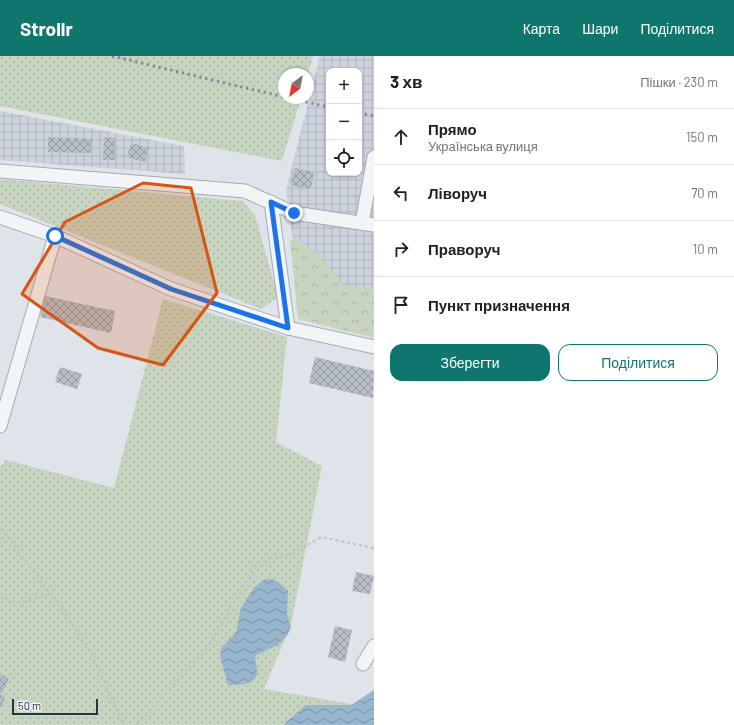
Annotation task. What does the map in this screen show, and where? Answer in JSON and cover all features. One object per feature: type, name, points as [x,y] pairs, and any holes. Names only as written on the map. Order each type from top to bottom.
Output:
[{"type":"street","points":[[0,171],[245,191],[294,213],[368,224],[374,157]]},
{"type":"street","points":[[271,202],[288,328]]},
{"type":"street","points":[[0,217],[55,236],[171,289],[288,328],[374,348]]},
{"type":"street","points":[[0,426],[55,236]]},
{"type":"street","points":[[362,664],[374,646]]},
{"type":"path","points":[[0,527],[50,594],[92,655],[124,725]]},
{"type":"path","points":[[136,725],[204,653],[258,562],[294,553],[321,537],[374,548]]},
{"type":"path","points":[[0,598],[20,604],[50,594]]},
{"type":"highlighted area","points":[[143,183],[191,188],[217,293],[163,365],[98,348],[22,294],[65,222]]},
{"type":"shaded area","points":[[320,56],[374,56],[374,331],[303,315],[286,190],[308,104],[314,104],[314,80]]},
{"type":"shaded area","points":[[0,111],[184,146],[185,174],[0,160]]},
{"type":"green space","points":[[0,56],[313,56],[310,68],[278,68],[278,104],[299,104],[282,161],[0,106]]},
{"type":"green space","points":[[0,179],[242,201],[255,215],[278,297],[261,309],[0,204]]},
{"type":"green space","points":[[295,239],[319,254],[342,285],[364,288],[374,286],[374,338],[298,319],[290,241]]},
{"type":"green space","points":[[163,299],[287,337],[276,442],[322,466],[291,625],[264,689],[374,708],[374,725],[0,725],[0,467],[6,460],[114,488]]},
{"type":"water","points":[[271,579],[278,582],[288,591],[287,613],[291,627],[288,634],[278,645],[256,655],[255,660],[257,671],[256,676],[251,682],[228,685],[220,656],[221,649],[236,632],[241,608],[253,589],[263,580]]},
{"type":"water","points":[[374,690],[374,725],[285,725],[285,723],[306,705],[351,705]]},
{"type":"building","points":[[48,137],[92,139],[91,153],[48,152]]},
{"type":"building","points":[[104,137],[115,138],[115,160],[103,160]]},
{"type":"building","points":[[131,143],[149,148],[145,162],[127,157]]},
{"type":"building","points":[[295,168],[314,172],[311,189],[291,185]]},
{"type":"building","points":[[45,296],[115,311],[111,333],[40,317]]},
{"type":"building","points":[[315,357],[374,371],[373,398],[309,383]]},
{"type":"building","points":[[60,367],[82,374],[77,389],[55,382]]},
{"type":"building","points":[[356,572],[374,576],[370,594],[352,591]]},
{"type":"building","points":[[335,626],[352,630],[345,662],[328,657]]},
{"type":"building","points":[[0,674],[9,678],[2,694],[0,693]]},
{"type":"building","points":[[0,695],[5,696],[2,707],[0,707]]},
{"type":"railway","points":[[112,56],[278,96]]},
{"type":"railway","points":[[314,104],[326,106]]},
{"type":"railway","points":[[362,114],[374,116]]},
{"type":"route","points":[[55,236],[171,289],[288,328],[271,202],[294,213]]}]
